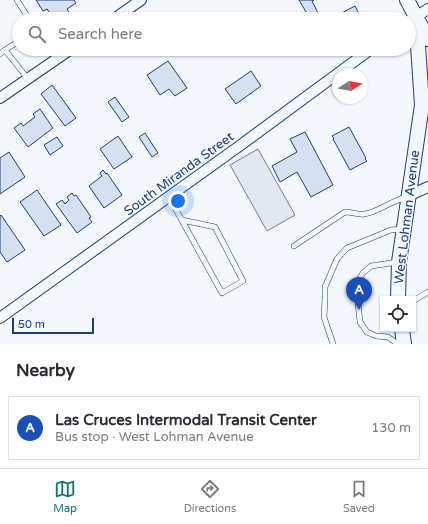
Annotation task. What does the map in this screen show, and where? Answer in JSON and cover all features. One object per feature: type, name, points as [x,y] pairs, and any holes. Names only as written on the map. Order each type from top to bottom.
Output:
[{"type":"main road","points":[[407,0],[410,12]]},
{"type":"main road","points":[[416,24],[428,39]]},
{"type":"main road","name":"West Lohman Avenue","points":[[398,296],[399,262],[422,105],[416,53]]},
{"type":"main road","points":[[402,332],[404,344]]},
{"type":"street","points":[[124,12],[142,0]]},
{"type":"street","points":[[416,16],[428,9]]},
{"type":"street","points":[[0,98],[61,56]]},
{"type":"street","name":"South Miranda Street","points":[[0,318],[361,56]]},
{"type":"street","points":[[408,196],[428,187]]},
{"type":"lane","points":[[17,0],[25,12]]},
{"type":"lane","points":[[12,46],[2,52],[28,79]]},
{"type":"lane","points":[[169,196],[182,220],[222,293],[243,281],[215,227],[182,220]]},
{"type":"lane","points":[[294,246],[345,212],[366,214],[393,201],[408,196]]},
{"type":"lane","points":[[333,344],[324,317],[324,299],[325,287],[337,259],[347,248],[386,232],[404,229]]},
{"type":"lane","points":[[398,344],[388,337],[376,336],[367,332],[360,322],[358,281],[363,273],[371,266],[399,262]]},
{"type":"lane","points":[[416,299],[428,292]]},
{"type":"shaded area","points":[[258,149],[295,215],[267,231],[230,165]]},
{"type":"building","points":[[36,0],[74,0],[76,3],[67,9],[69,12],[49,12],[47,9],[43,11]]},
{"type":"building","points":[[299,0],[314,0],[312,1],[318,12],[306,12]]},
{"type":"building","points":[[355,6],[358,12],[343,12]]},
{"type":"building","points":[[168,61],[187,88],[175,96],[169,89],[160,95],[147,75]]},
{"type":"building","points":[[251,71],[261,86],[236,104],[225,89]]},
{"type":"building","points":[[52,85],[76,118],[65,126],[41,94]]},
{"type":"building","points":[[115,97],[129,117],[122,122],[108,102]]},
{"type":"building","points":[[40,109],[53,128],[28,147],[14,128],[21,123],[23,126],[35,117],[33,114]]},
{"type":"building","points":[[349,127],[367,161],[350,170],[332,136]]},
{"type":"building","points":[[305,132],[333,185],[311,197],[297,172],[280,182],[272,166],[297,152],[290,139]]},
{"type":"building","points":[[145,133],[158,153],[152,157],[139,137]]},
{"type":"building","points":[[118,136],[132,157],[114,169],[100,149]]},
{"type":"building","points":[[57,137],[63,146],[50,155],[44,145]]},
{"type":"building","points":[[9,152],[25,177],[0,194],[0,158]]},
{"type":"building","points":[[103,170],[106,174],[107,173],[122,195],[104,208],[89,186],[102,176],[100,173]]},
{"type":"building","points":[[37,190],[61,225],[44,236],[20,202]]},
{"type":"building","points":[[72,193],[74,196],[76,195],[91,217],[89,218],[92,222],[77,233],[56,204],[62,200],[65,204],[69,200],[67,197]]},
{"type":"building","points":[[1,215],[25,250],[7,262],[0,252]]},
{"type":"place","name":"Las Cruces Intermodal Transit Center","points":[[359,310]]}]
